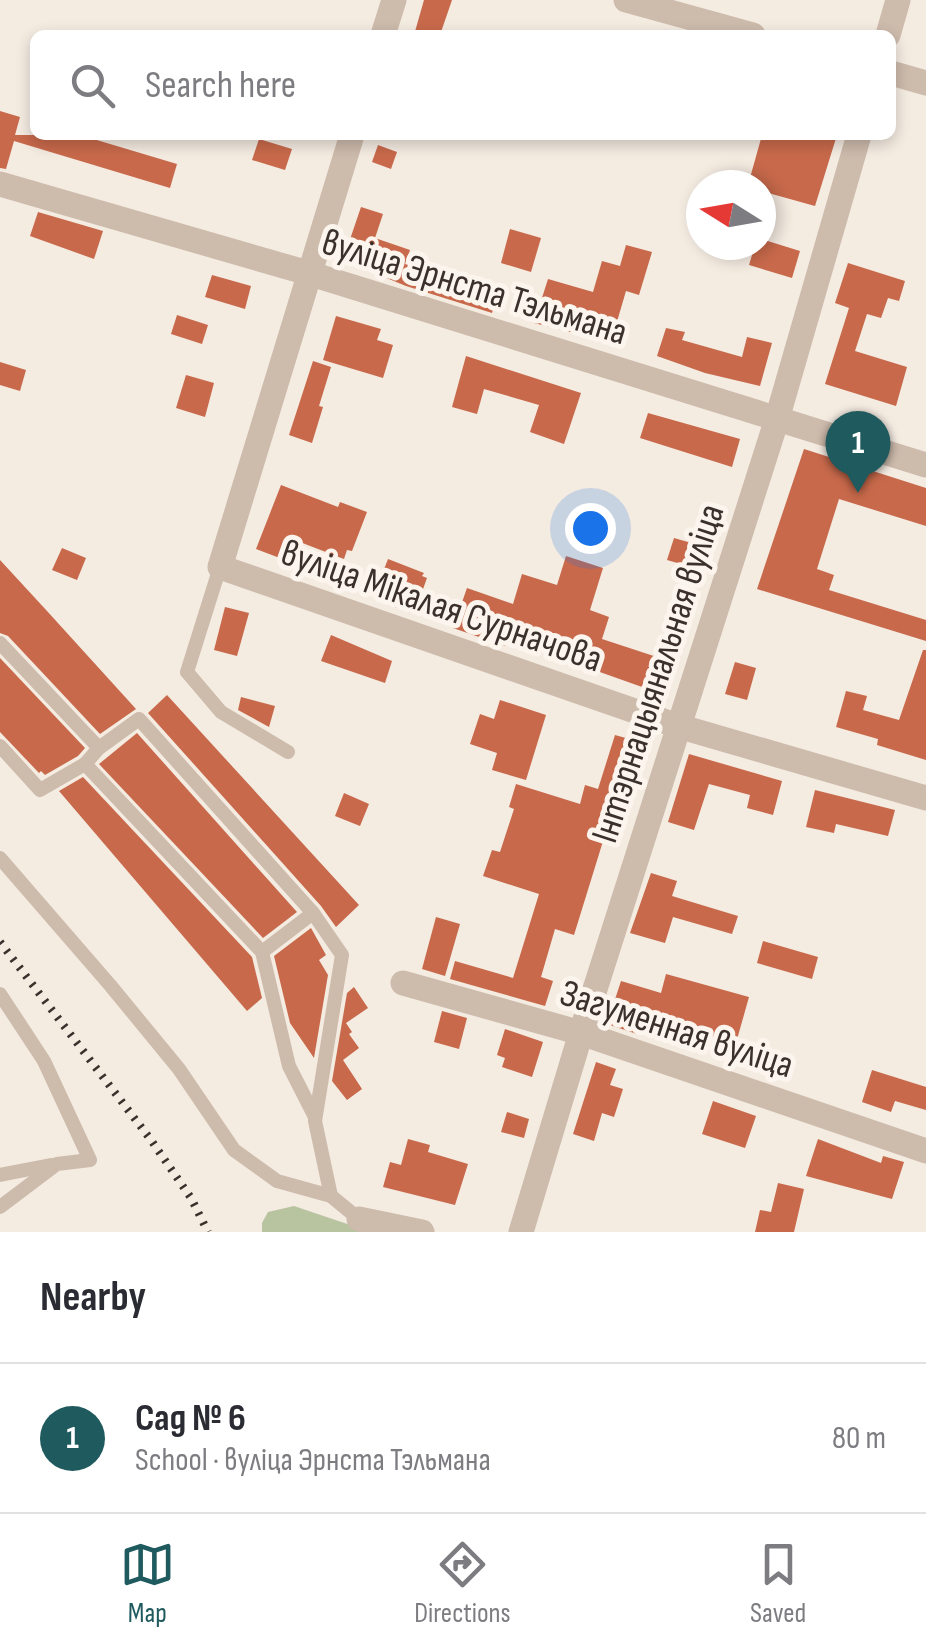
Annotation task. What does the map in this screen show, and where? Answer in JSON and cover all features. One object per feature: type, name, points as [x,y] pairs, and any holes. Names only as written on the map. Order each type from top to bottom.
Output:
[{"type":"street","points":[[385,30],[394,0]]},
{"type":"street","points":[[626,0],[735,30]]},
{"type":"street","points":[[889,30],[898,0]]},
{"type":"street","points":[[896,75],[926,84]]},
{"type":"street","points":[[220,567],[350,140]]},
{"type":"street","name":"Інтэрнацыянальная вуліца","points":[[521,1232],[777,419],[858,140]]},
{"type":"street","name":"вуліца Эрнста Тэльмана","points":[[0,184],[308,274],[926,466]]},
{"type":"street","name":"вуліца Мікалая Сурначова","points":[[220,567],[678,726],[926,798]]},
{"type":"street","name":"Загуменная вуліца","points":[[403,984],[581,1033],[926,1151]]},
{"type":"street","points":[[360,1220],[422,1232]]},
{"type":"lane","points":[[220,567],[186,672],[221,712],[288,752]]},
{"type":"lane","points":[[0,643],[99,748]]},
{"type":"lane","points":[[0,746],[40,790],[85,764],[99,748],[139,719],[313,914],[342,954],[316,1118]]},
{"type":"lane","points":[[85,764],[262,952],[288,1066],[316,1118],[331,1196]]},
{"type":"lane","points":[[0,858],[167,1055],[234,1150],[277,1181],[331,1196],[360,1220]]},
{"type":"lane","points":[[262,952],[313,914]]},
{"type":"lane","points":[[0,994],[44,1062],[90,1160],[0,1175]]},
{"type":"lane","points":[[0,1207],[57,1164]]},
{"type":"green space","points":[[294,1206],[371,1232],[262,1232],[268,1212]]},
{"type":"building","points":[[424,0],[452,0],[442,30],[415,30]]},
{"type":"building","points":[[0,111],[20,117],[15,135],[30,135],[30,140],[97,140],[177,164],[170,188],[14,141],[6,169],[0,168]]},
{"type":"building","points":[[259,140],[292,149],[285,170],[252,160]]},
{"type":"building","points":[[761,140],[835,140],[815,206],[776,195],[776,170],[752,170]]},
{"type":"building","points":[[378,145],[397,152],[391,169],[372,162]]},
{"type":"building","points":[[361,207],[383,214],[375,238],[410,250],[405,264],[498,291],[492,313],[406,286],[343,260]]},
{"type":"building","points":[[38,212],[103,231],[94,259],[30,236]]},
{"type":"building","points":[[510,229],[541,238],[531,272],[501,263]]},
{"type":"building","points":[[776,244],[800,251],[792,278],[749,265],[750,260],[776,260]]},
{"type":"building","points":[[626,245],[652,252],[639,295],[626,291],[611,342],[534,323],[548,279],[593,292],[602,261],[620,266]]},
{"type":"building","points":[[848,263],[905,281],[899,301],[888,298],[881,318],[867,314],[855,351],[907,367],[896,406],[825,384],[849,308],[835,303]]},
{"type":"building","points":[[212,275],[251,286],[245,309],[205,297]]},
{"type":"building","points":[[177,315],[208,325],[202,344],[171,334]]},
{"type":"building","points":[[336,316],[381,329],[377,340],[393,345],[383,378],[323,360]]},
{"type":"building","points":[[666,328],[685,332],[682,340],[742,357],[747,337],[772,343],[760,386],[657,356]]},
{"type":"building","points":[[466,356],[581,393],[564,444],[530,432],[539,405],[484,389],[477,414],[452,407]]},
{"type":"building","points":[[313,361],[331,367],[312,443],[289,435]]},
{"type":"building","points":[[0,362],[26,370],[20,391],[0,385]]},
{"type":"building","points":[[186,375],[214,383],[205,417],[176,408]]},
{"type":"building","points":[[648,413],[740,439],[732,467],[640,438]]},
{"type":"building","points":[[804,449],[926,488],[926,526],[839,499],[817,569],[834,575],[829,590],[926,620],[926,641],[757,589]]},
{"type":"building","points":[[281,485],[338,507],[340,502],[367,512],[352,551],[347,550],[344,559],[292,539],[285,560],[256,549]]},
{"type":"building","points":[[674,538],[702,546],[695,568],[667,560]]},
{"type":"building","points":[[62,548],[86,558],[77,580],[52,570]]},
{"type":"building","points":[[566,556],[603,568],[590,610],[609,617],[602,639],[669,661],[659,693],[566,660],[572,640],[535,628],[528,650],[453,628],[467,588],[513,604],[522,574],[557,585]]},
{"type":"building","points":[[388,559],[424,573],[422,576],[427,578],[414,614],[379,601],[385,585],[379,582]]},
{"type":"building","points":[[0,560],[136,709],[100,734],[8,636],[0,633]]},
{"type":"building","points":[[225,607],[249,613],[237,656],[214,650]]},
{"type":"building","points":[[331,635],[392,661],[385,683],[321,661]]},
{"type":"building","points":[[923,650],[926,760],[877,745],[878,739],[836,727],[846,691],[867,696],[863,710],[899,720]]},
{"type":"building","points":[[0,658],[85,748],[45,775],[0,732]]},
{"type":"building","points":[[735,662],[756,668],[747,700],[725,694]]},
{"type":"building","points":[[167,695],[359,905],[336,927],[148,713]]},
{"type":"building","points":[[241,697],[275,706],[269,727],[238,710]]},
{"type":"building","points":[[500,700],[546,715],[526,780],[492,770],[497,753],[470,744],[480,714],[494,719]]},
{"type":"building","points":[[137,733],[297,912],[263,938],[99,764]]},
{"type":"building","points":[[615,735],[640,742],[613,827],[608,825],[574,935],[555,929],[541,977],[553,981],[545,1006],[450,979],[455,961],[513,978],[539,894],[483,876],[492,850],[500,852],[514,809],[509,807],[516,784],[580,804],[585,785],[598,789]]},
{"type":"building","points":[[689,754],[782,781],[773,815],[747,808],[750,795],[709,784],[694,830],[668,822]]},
{"type":"building","points":[[83,777],[252,957],[262,998],[247,1011],[59,791]]},
{"type":"building","points":[[815,790],[895,810],[888,836],[836,824],[834,833],[806,827]]},
{"type":"building","points":[[344,793],[369,804],[360,826],[335,816]]},
{"type":"building","points":[[651,873],[677,881],[672,896],[738,916],[732,934],[673,917],[665,943],[630,933]]},
{"type":"building","points":[[436,917],[460,924],[445,976],[422,969]]},
{"type":"building","points":[[311,928],[326,955],[319,960],[328,975],[314,1058],[290,1023],[274,956]]},
{"type":"building","points":[[763,941],[818,957],[812,979],[757,963]]},
{"type":"building","points":[[666,974],[749,997],[736,1043],[691,1031],[688,1042],[638,1028],[637,1034],[607,1024],[621,981],[661,993]]},
{"type":"building","points":[[354,987],[368,1008],[346,1023],[359,1048],[343,1060],[362,1089],[347,1100],[332,1081],[347,993]]},
{"type":"building","points":[[442,1011],[467,1018],[459,1049],[434,1042]]},
{"type":"building","points":[[505,1029],[543,1042],[532,1077],[502,1067],[505,1058],[497,1055]]},
{"type":"building","points":[[596,1062],[616,1069],[610,1085],[623,1089],[614,1117],[602,1113],[594,1141],[573,1134]]},
{"type":"building","points":[[872,1070],[926,1087],[926,1110],[895,1101],[891,1112],[862,1102]]},
{"type":"building","points":[[713,1101],[756,1116],[745,1148],[702,1134]]},
{"type":"building","points":[[507,1112],[529,1119],[524,1138],[501,1132]]},
{"type":"building","points":[[408,1139],[430,1145],[428,1152],[468,1164],[455,1205],[383,1187],[390,1162],[401,1165]]},
{"type":"building","points":[[818,1139],[881,1163],[883,1156],[904,1162],[892,1199],[806,1176]]},
{"type":"building","points":[[778,1183],[804,1189],[794,1232],[755,1232],[760,1210],[771,1212]]},
{"type":"railway","points":[[0,942],[151,1140],[191,1198],[208,1232]]},
{"type":"place","name":"Сад № 6","points":[[858,493]]}]
